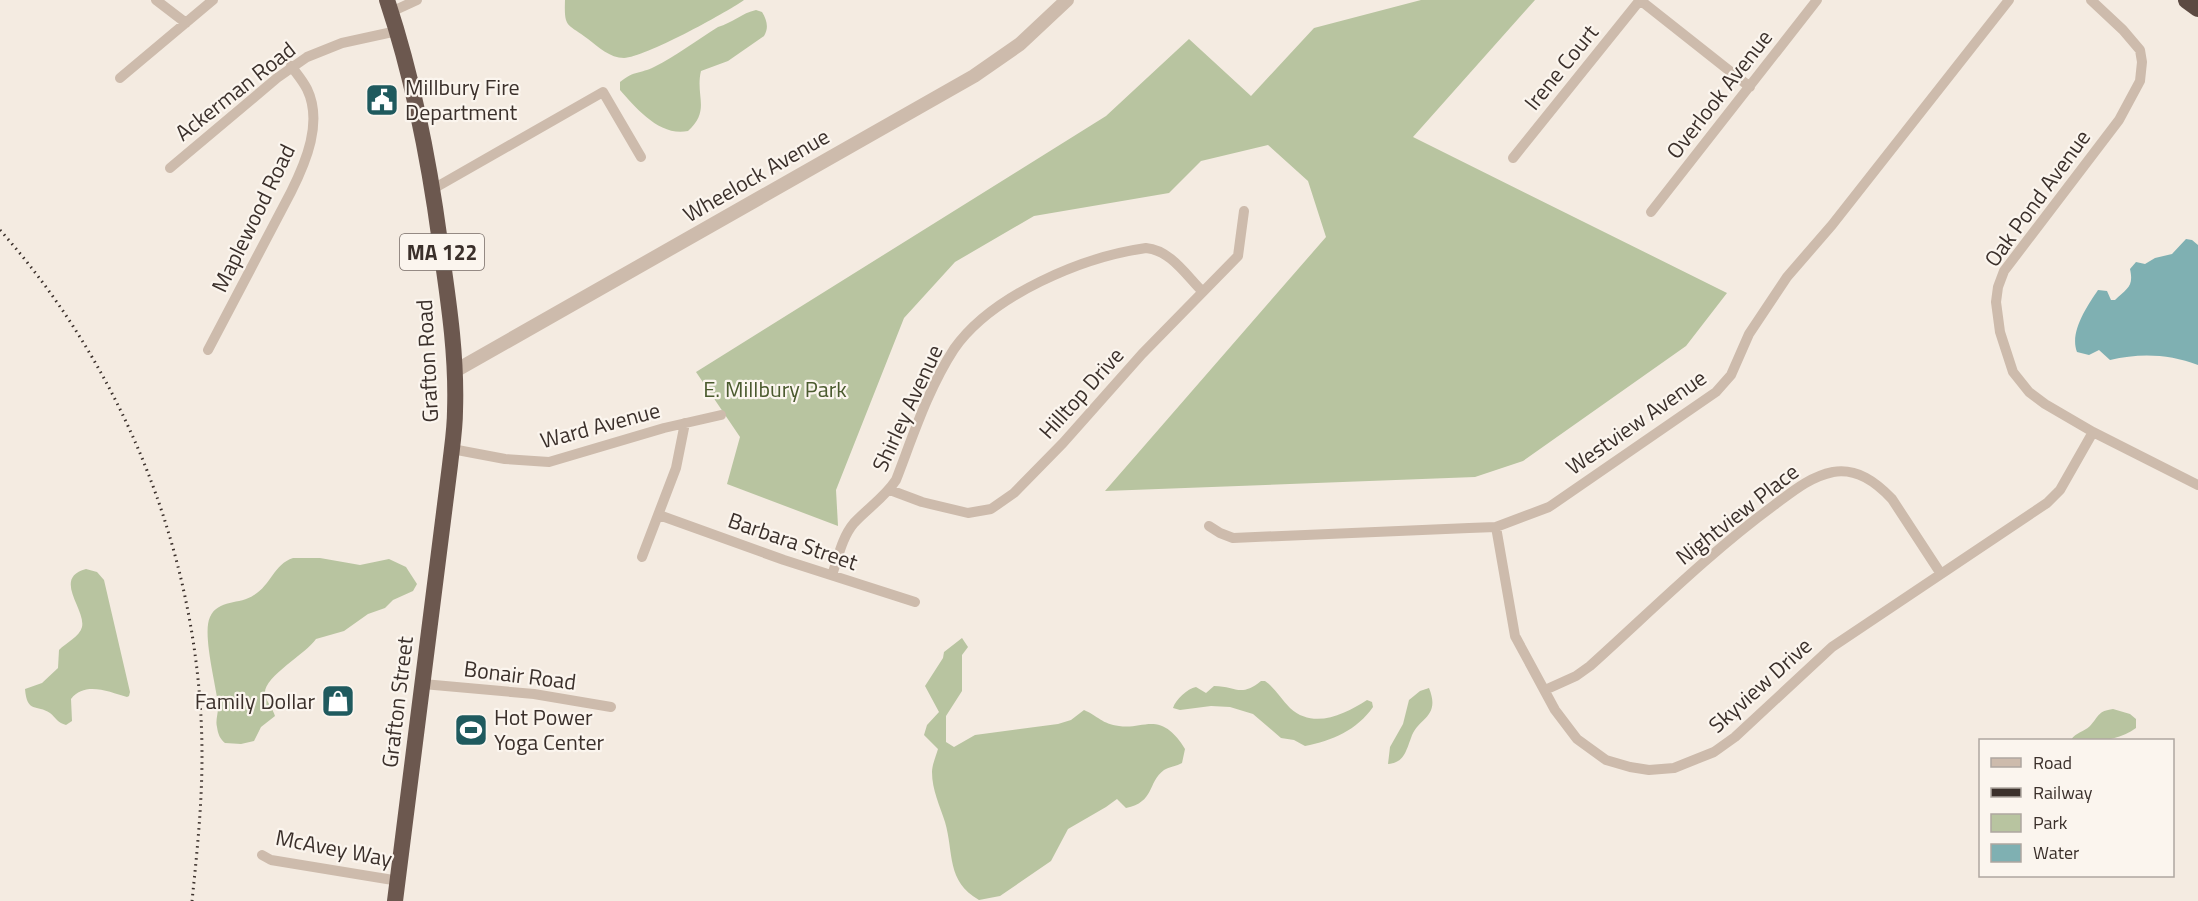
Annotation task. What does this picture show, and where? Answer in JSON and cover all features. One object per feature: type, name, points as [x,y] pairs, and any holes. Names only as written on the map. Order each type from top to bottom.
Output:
[{"type":"highway","points":[[2187,0],[2198,8]]},
{"type":"highway","name":"Grafton Road","points":[[389,6],[422,133],[433,189],[452,328],[455,412],[444,509]]},
{"type":"highway","name":"Grafton Street","points":[[395,901],[444,509]]},
{"type":"street","points":[[156,0],[186,23]]},
{"type":"street","points":[[120,78],[213,0]]},
{"type":"street","points":[[389,6],[417,0]]},
{"type":"street","name":"Wheelock Avenue","points":[[455,371],[974,76],[1020,44],[1067,0]]},
{"type":"street","points":[[1640,0],[1750,87]]},
{"type":"street","name":"Irene Court","points":[[1512,158],[1640,0]]},
{"type":"street","name":"Overlook Avenue","points":[[1651,212],[1817,0]]},
{"type":"street","name":"Westview Avenue","points":[[1209,526],[1233,538],[1496,526],[1549,507],[1716,392],[1731,375],[1749,334],[1787,278],[1832,225],[2010,0]]},
{"type":"street","name":"Oak Pond Avenue","points":[[2091,0],[2123,30],[2140,50],[2142,62],[2140,81],[2119,120],[2004,272],[1998,287],[1996,302],[2000,332],[2006,355],[2018,379],[2044,404],[2093,432],[2198,485]]},
{"type":"street","name":"Ackerman Road","points":[[170,168],[291,66],[342,43],[397,31]]},
{"type":"street","name":"Maplewood Road","points":[[208,350],[305,162],[311,141],[313,115],[308,91],[291,66]]},
{"type":"street","points":[[433,189],[603,92],[641,157]]},
{"type":"street","name":"Hilltop Drive","points":[[890,490],[959,512],[976,513],[991,509],[1014,493],[1063,443],[1142,354],[1238,256],[1244,211]]},
{"type":"street","name":"Shirley Avenue","points":[[832,575],[840,549],[854,524],[890,490],[896,480],[930,394],[954,350],[975,326],[1012,297],[1089,262],[1146,248],[1166,254],[1202,291]]},
{"type":"street","name":"Ward Avenue","points":[[452,449],[505,459],[549,462],[636,436],[721,415]]},
{"type":"street","points":[[642,557],[676,468],[685,423]]},
{"type":"street","name":"Skyview Drive","points":[[1496,526],[1515,636],[1555,710],[1577,739],[1606,760],[1649,770],[1674,768],[1714,752],[1735,737],[1832,647],[2047,503],[2060,490],[2093,432]]},
{"type":"street","name":"Nightview Place","points":[[1545,690],[1576,676],[1590,666],[1713,554],[1754,520],[1816,476],[1834,472],[1860,474],[1883,489],[1941,574]]},
{"type":"street","name":"Barbara Street","points":[[659,515],[784,560],[915,602]]},
{"type":"street","name":"Bonair Road","points":[[423,684],[534,694],[611,707]]},
{"type":"street","name":"McAvey Way","points":[[262,855],[271,860],[399,881]]},
{"type":"green space","points":[[565,0],[744,0],[666,43],[624,58],[604,51],[571,27],[566,21]]},
{"type":"green space","name":"E. Millbury Park","points":[[1421,0],[1535,0],[1413,137],[1727,293],[1686,346],[1523,461],[1475,477],[1105,491],[1326,237],[1308,181],[1268,145],[1201,161],[1169,193],[1034,216],[955,262],[904,318],[836,490],[838,526],[727,484],[740,437],[696,372],[1106,116],[1189,39],[1251,96],[1314,28]]},
{"type":"green space","points":[[756,10],[762,12],[766,21],[764,36],[728,61],[701,71],[701,109],[695,123],[688,131],[668,130],[658,125],[641,112],[620,90],[620,82],[625,78],[654,67],[718,27]]},
{"type":"green space","points":[[293,558],[320,558],[360,565],[389,559],[406,567],[417,584],[413,591],[393,600],[385,608],[368,614],[344,631],[316,639],[266,687],[265,694],[275,716],[261,727],[254,741],[241,744],[225,743],[220,736],[217,724],[218,704],[208,635],[210,617],[218,607],[248,598],[260,591],[281,565]]},
{"type":"green space","points":[[86,569],[97,572],[104,580],[130,692],[127,697],[98,689],[83,690],[71,699],[72,721],[66,725],[45,710],[30,705],[25,689],[42,683],[58,668],[59,650],[81,630],[82,620],[71,587],[76,573]]},
{"type":"green space","points":[[962,638],[968,647],[962,655],[962,691],[946,716],[946,742],[954,747],[975,735],[1058,724],[1071,720],[1084,710],[1113,725],[1128,727],[1157,724],[1176,736],[1185,749],[1182,763],[1164,770],[1142,801],[1126,808],[1117,799],[1068,829],[1051,861],[1000,896],[979,900],[961,884],[953,866],[948,833],[932,779],[938,749],[924,735],[927,725],[939,712],[925,686],[943,658],[944,652]]},
{"type":"green space","points":[[1261,681],[1269,684],[1299,715],[1309,718],[1329,718],[1367,700],[1372,702],[1373,707],[1352,728],[1325,741],[1305,746],[1294,740],[1281,738],[1253,714],[1230,707],[1211,706],[1180,710],[1173,708],[1182,695],[1196,687],[1206,693],[1214,686],[1243,690]]},
{"type":"green space","points":[[1429,688],[1432,698],[1430,711],[1414,731],[1404,756],[1388,764],[1390,747],[1403,724],[1409,700],[1420,691]]},
{"type":"green space","points":[[2113,709],[2130,714],[2136,719],[2136,728],[2129,733],[2107,739],[2072,739],[2090,726],[2097,717]]},
{"type":"water","points":[[2186,239],[2198,245],[2198,365],[2165,357],[2132,356],[2110,360],[2099,350],[2089,355],[2077,352],[2075,344],[2077,328],[2098,290],[2107,291],[2111,300],[2115,300],[2130,284],[2130,269],[2136,262],[2145,264],[2155,258],[2172,254]]},
{"type":"railway","points":[[0,230],[45,286],[85,346],[120,409],[149,475],[172,543],[188,613],[199,684],[202,774],[192,901]]},
{"type":"place","name":"Millbury Fire Department","points":[[382,100]]},
{"type":"place","name":"Family Dollar","points":[[338,701]]},
{"type":"place","name":"Hot Power Yoga Center","points":[[471,730]]}]
